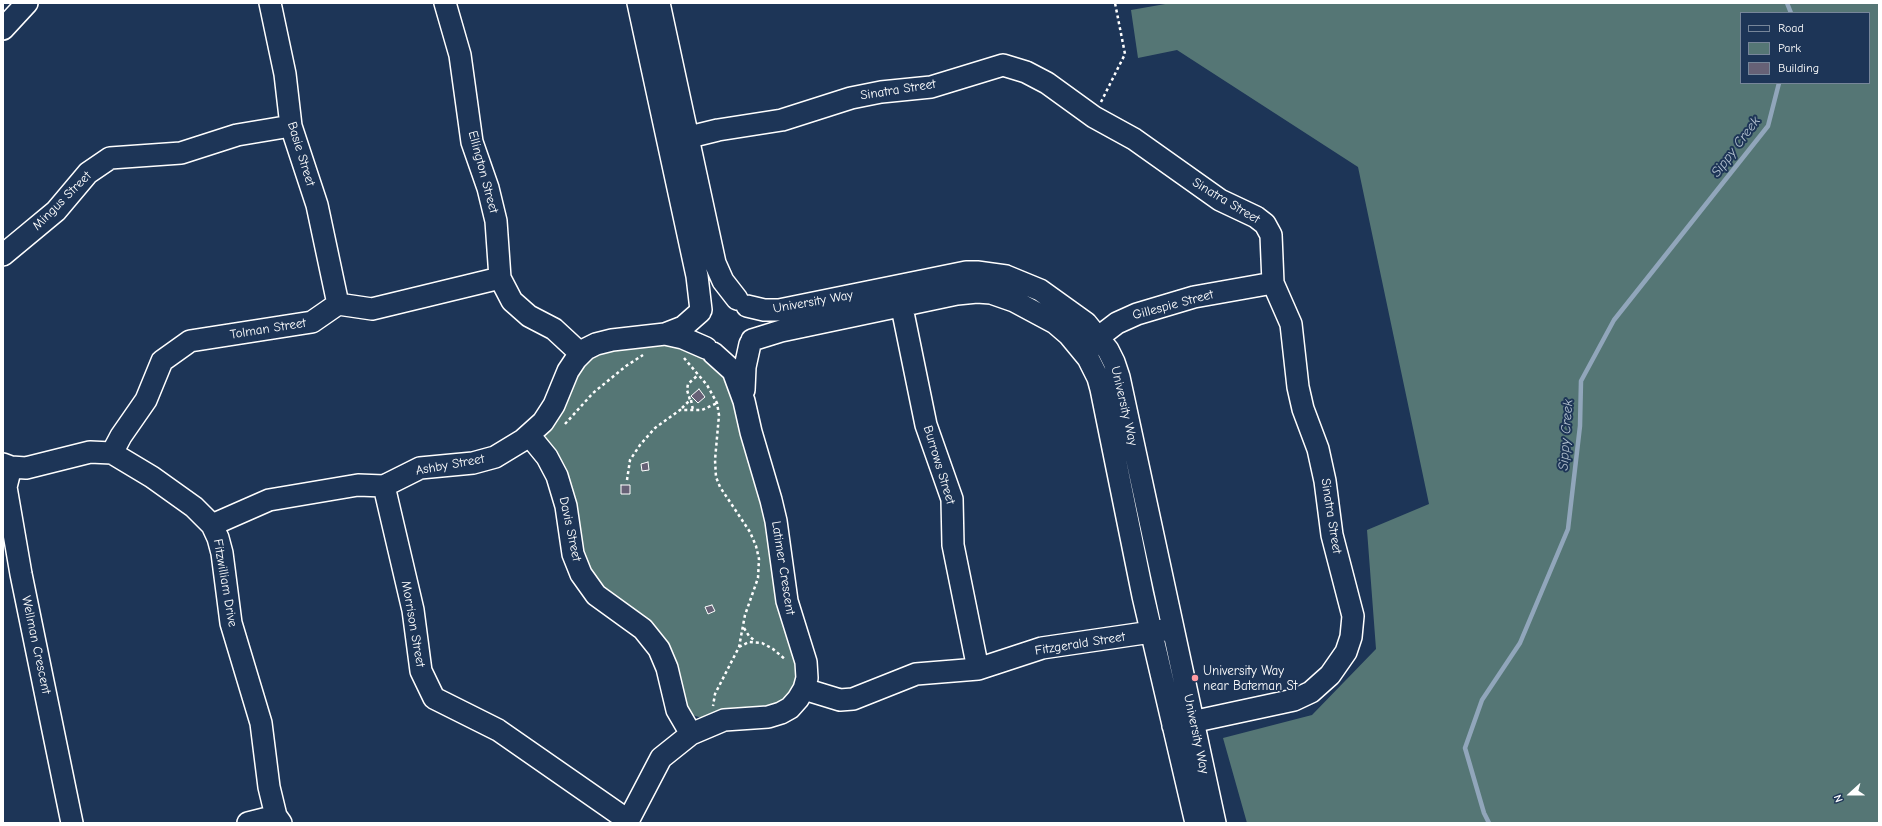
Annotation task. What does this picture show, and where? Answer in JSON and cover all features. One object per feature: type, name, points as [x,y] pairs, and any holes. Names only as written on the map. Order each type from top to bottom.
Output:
[{"type":"street","points":[[3,29],[27,3]]},
{"type":"street","name":"Basie Street","points":[[270,3],[285,74],[291,126],[317,205],[338,304]]},
{"type":"street","name":"Ellington Street","points":[[445,3],[460,54],[472,142],[488,188],[496,221],[500,278],[512,301],[529,316],[554,329],[581,354]]},
{"type":"street","points":[[638,3],[678,140],[715,263],[723,282],[754,317],[755,322],[751,342],[743,350],[726,356],[710,350],[700,341],[697,329],[701,311],[697,276],[678,140],[659,3]]},
{"type":"street","name":"Sinatra Street","points":[[678,140],[718,130],[782,120],[851,98],[881,92],[931,87],[1003,65],[1026,72],[1047,83],[1094,117],[1134,139],[1220,200],[1256,217],[1265,224],[1271,235],[1273,284],[1291,324],[1298,387],[1318,449],[1325,480],[1332,535],[1353,616],[1351,637],[1346,652],[1330,675],[1311,692],[1294,700],[1173,726]]},
{"type":"street","name":"Mingus Street","points":[[3,255],[56,211],[88,173],[110,158],[180,153],[237,135],[291,126]]},
{"type":"street","name":"University Way","points":[[742,302],[764,310],[779,310],[966,272],[990,273],[1006,276],[1046,294],[1075,313],[1099,338],[1114,362],[1119,377],[1194,721],[1206,822]]},
{"type":"street","points":[[338,304],[372,309],[500,278]]},
{"type":"street","name":"Gillespie Street","points":[[1082,350],[1117,323],[1137,314],[1194,297],[1273,284]]},
{"type":"street","name":"Burrows Street","points":[[898,286],[926,425],[952,499],[953,545],[978,669]]},
{"type":"street","name":"University Way","points":[[751,342],[781,331],[957,294],[991,294],[1029,308],[1055,323],[1069,335],[1082,350],[1096,373],[1101,389],[1173,726],[1206,822]]},
{"type":"street","points":[[701,311],[705,305],[717,298],[724,297],[742,302]]},
{"type":"street","name":"Tolman Street","points":[[112,453],[121,436],[146,400],[162,361],[190,341],[312,322],[338,304]]},
{"type":"street","name":"Ashby Street","points":[[212,525],[269,500],[358,485],[384,486],[420,468],[473,463],[489,459],[509,450],[536,429],[554,405],[568,371],[581,354],[590,347],[603,342],[665,334],[683,326],[701,311]]},
{"type":"street","name":"Ashby Street","points":[[665,334],[682,338],[710,350]]},
{"type":"street","name":"Latimer Crescent","points":[[744,400],[745,367],[751,342]]},
{"type":"street","name":"Latimer Crescent","points":[[710,350],[733,371],[744,400],[751,432],[776,521],[788,609],[806,680]]},
{"type":"street","name":"Davis Street","points":[[536,429],[547,457],[555,472],[566,506],[573,554],[581,574],[596,595],[643,630],[659,649],[667,668],[677,710],[691,734]]},
{"type":"street","name":"Fitzwilliam Drive","points":[[7,465],[26,468],[90,452],[112,453],[152,477],[194,507],[212,525],[218,538],[222,553],[230,623],[261,723],[268,787],[279,819]]},
{"type":"street","name":"Wellman Crescent","points":[[7,465],[7,495],[21,574],[72,823]]},
{"type":"street","name":"Morrison Street","points":[[384,486],[413,610],[421,670],[434,698],[498,730],[628,822]]},
{"type":"street","name":"Fitzgerald Street","points":[[806,680],[840,700],[853,699],[916,674],[978,669],[1042,648],[1173,629]]},
{"type":"street","points":[[628,822],[661,758],[691,734],[724,720],[777,715],[790,708],[806,680]]},
{"type":"street","points":[[248,823],[279,819]]},
{"type":"path","points":[[1094,117],[1125,54],[1114,3]]},
{"type":"path","points":[[1115,8],[1119,3]]},
{"type":"path","points":[[536,429],[566,423],[594,393],[626,366],[646,354]]},
{"type":"path","points":[[681,355],[708,385],[717,403],[719,415],[715,460],[716,477],[720,487],[750,532],[758,552],[758,578],[744,615],[744,628],[740,647],[715,694],[713,708]]},
{"type":"path","points":[[692,410],[688,386],[698,375]]},
{"type":"path","points":[[627,480],[629,464],[640,445],[655,428],[680,410],[689,402],[690,399]]},
{"type":"path","points":[[680,410],[705,410],[717,403]]},
{"type":"path","points":[[744,628],[749,636],[755,641],[768,645],[776,651],[795,672],[800,673],[806,680]]},
{"type":"path","points":[[740,647],[746,643],[755,641]]},
{"type":"green space","points":[[1171,3],[1879,3],[1879,823],[1247,823],[1223,738],[1312,715],[1376,649],[1367,530],[1429,504],[1358,167],[1177,50],[1138,58],[1131,10]]},
{"type":"green space","points":[[662,341],[723,367],[764,496],[798,659],[797,687],[782,704],[702,718],[692,715],[688,712],[683,701],[612,600],[589,574],[545,439],[547,428],[572,377],[598,352]]},
{"type":"building","points":[[699,389],[705,397],[698,403],[691,396]]},
{"type":"building","points":[[648,462],[649,470],[642,471],[641,464]]},
{"type":"building","points":[[621,485],[630,485],[630,494],[621,494]]},
{"type":"building","points":[[712,605],[715,611],[708,614],[705,607]]},
{"type":"waterway","name":"Sippy Creek","points":[[1787,3],[1791,12]]},
{"type":"waterway","name":"Sippy Creek","points":[[1489,823],[1484,813],[1465,748],[1482,700],[1520,643],[1568,529],[1580,426],[1581,381],[1614,320],[1768,126],[1779,84]]},
{"type":"place","name":"University Way near Bateman St","points":[[1195,678]]}]
